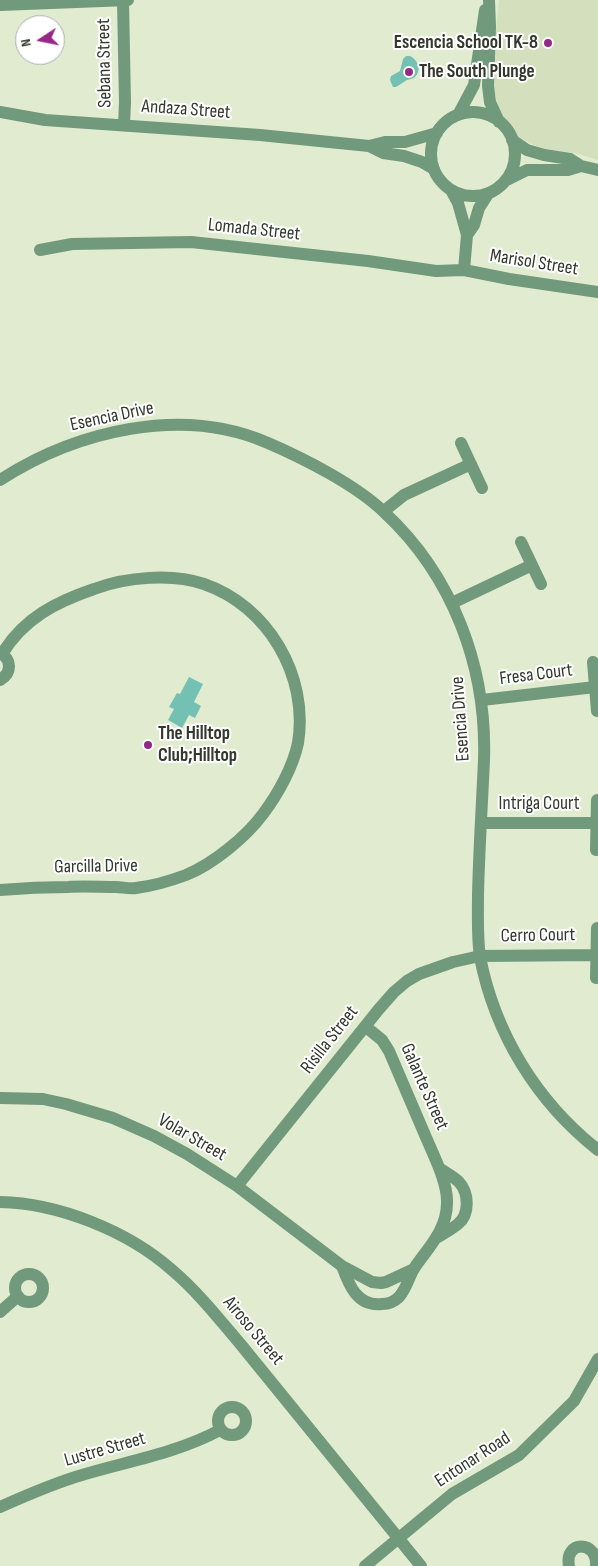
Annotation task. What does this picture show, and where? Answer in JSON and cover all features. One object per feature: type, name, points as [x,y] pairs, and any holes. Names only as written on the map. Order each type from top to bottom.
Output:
[{"type":"street","name":"Sebana Street","points":[[123,0],[124,125]]},
{"type":"street","points":[[0,5],[128,0]]},
{"type":"street","points":[[458,115],[474,85],[481,25],[488,0]]},
{"type":"street","points":[[488,0],[490,27],[488,86],[490,102],[499,122]]},
{"type":"street","name":"Andaza Street","points":[[0,112],[45,120],[260,135],[369,146],[385,142],[406,142],[437,132]]},
{"type":"street","points":[[506,181],[511,172],[515,150],[507,130],[499,122],[487,115],[472,112],[458,115],[446,122],[437,132],[432,150],[434,169],[441,181],[451,190],[463,195],[476,196],[488,194],[506,181],[527,170],[568,170],[581,166]]},
{"type":"street","points":[[512,140],[527,150],[570,159],[581,166],[598,170]]},
{"type":"street","name":"Andaza Street","points":[[369,146],[383,153],[404,156],[422,162],[434,169]]},
{"type":"street","points":[[451,190],[458,203],[467,235],[464,270]]},
{"type":"street","points":[[467,235],[474,225],[479,208],[488,194]]},
{"type":"street","name":"Lomada Street","points":[[40,250],[72,244],[191,242],[368,261],[436,271],[464,270]]},
{"type":"street","name":"Marisol Street","points":[[464,270],[509,280],[598,292]]},
{"type":"street","name":"Esencia Drive","points":[[0,480],[32,462],[65,447],[112,433],[155,425],[175,424],[241,433],[278,448],[345,483],[384,511],[414,543],[440,580],[452,603],[467,638],[482,700],[484,758],[478,923],[480,956],[491,995],[516,1056],[528,1075],[553,1108],[584,1139],[598,1150]]},
{"type":"street","points":[[461,443],[482,488]]},
{"type":"street","points":[[384,511],[404,495],[471,464]]},
{"type":"street","points":[[521,542],[541,584]]},
{"type":"street","points":[[452,603],[532,565]]},
{"type":"street","name":"Garcilla Drive","points":[[0,680],[7,674],[9,668],[7,658],[1,653],[23,626],[37,616],[83,592],[116,582],[139,578],[161,578],[202,583],[222,591],[255,615],[277,643],[290,667],[295,684],[299,712],[298,743],[287,776],[253,828],[216,858],[187,874],[164,882],[135,888],[68,887],[0,890]]},
{"type":"street","name":"Fresa Court","points":[[593,662],[597,711]]},
{"type":"street","name":"Fresa Court","points":[[482,700],[595,688]]},
{"type":"street","name":"Intriga Court","points":[[596,800],[596,850]]},
{"type":"street","name":"Intriga Court","points":[[482,823],[596,823]]},
{"type":"street","name":"Cerro Court","points":[[596,978],[597,928]]},
{"type":"street","name":"Cerro Court","points":[[480,956],[596,954]]},
{"type":"street","name":"Risilla Street","points":[[237,1186],[394,992],[413,977],[434,968],[480,956]]},
{"type":"street","name":"Galante Street","points":[[366,1026],[382,1040],[389,1051],[439,1168],[447,1204],[438,1237],[414,1269],[400,1296],[390,1303],[378,1305]]},
{"type":"street","name":"Volar Street","points":[[0,1098],[43,1099],[74,1106],[114,1118],[154,1136],[237,1186],[342,1266],[377,1283]]},
{"type":"street","name":"Galante Street","points":[[438,1237],[459,1224],[465,1213],[467,1202],[461,1184],[439,1168]]},
{"type":"street","name":"Airoso Street","points":[[0,1202],[14,1202],[48,1209],[89,1222],[118,1234],[171,1269],[217,1316],[421,1566]]},
{"type":"street","name":"Volar Street","points":[[342,1266],[352,1289],[358,1297],[378,1305]]},
{"type":"street","name":"Galante Street","points":[[377,1283],[386,1282],[414,1269]]},
{"type":"street","points":[[0,1312],[18,1296]]},
{"type":"street","name":"Entonar Road","points":[[365,1566],[452,1494],[519,1455],[574,1401],[598,1360]]},
{"type":"street","name":"Lustre Street","points":[[0,1507],[72,1478],[178,1448],[201,1440],[220,1430]]},
{"type":"street","points":[[569,1566],[569,1555],[576,1548],[581,1547],[594,1552],[597,1566]]},
{"type":"shaded area","name":"Escencia School TK-8","points":[[499,0],[598,0],[598,160],[579,154],[543,149],[519,138],[501,115],[492,84]]},
{"type":"water","name":"The South Plunge","points":[[406,56],[410,56],[417,63],[419,68],[417,74],[414,78],[393,87],[390,80],[391,76],[400,71],[403,59]]},
{"type":"water","points":[[189,677],[203,684],[194,702],[201,706],[195,718],[189,715],[182,728],[168,720],[174,709],[169,707],[177,693],[180,694]]},
{"type":"place","name":"Escencia School TK-8","points":[[548,43]]},
{"type":"place","name":"The South Plunge","points":[[409,72]]},
{"type":"place","name":"The Hilltop Club;Hilltop","points":[[148,745]]}]
